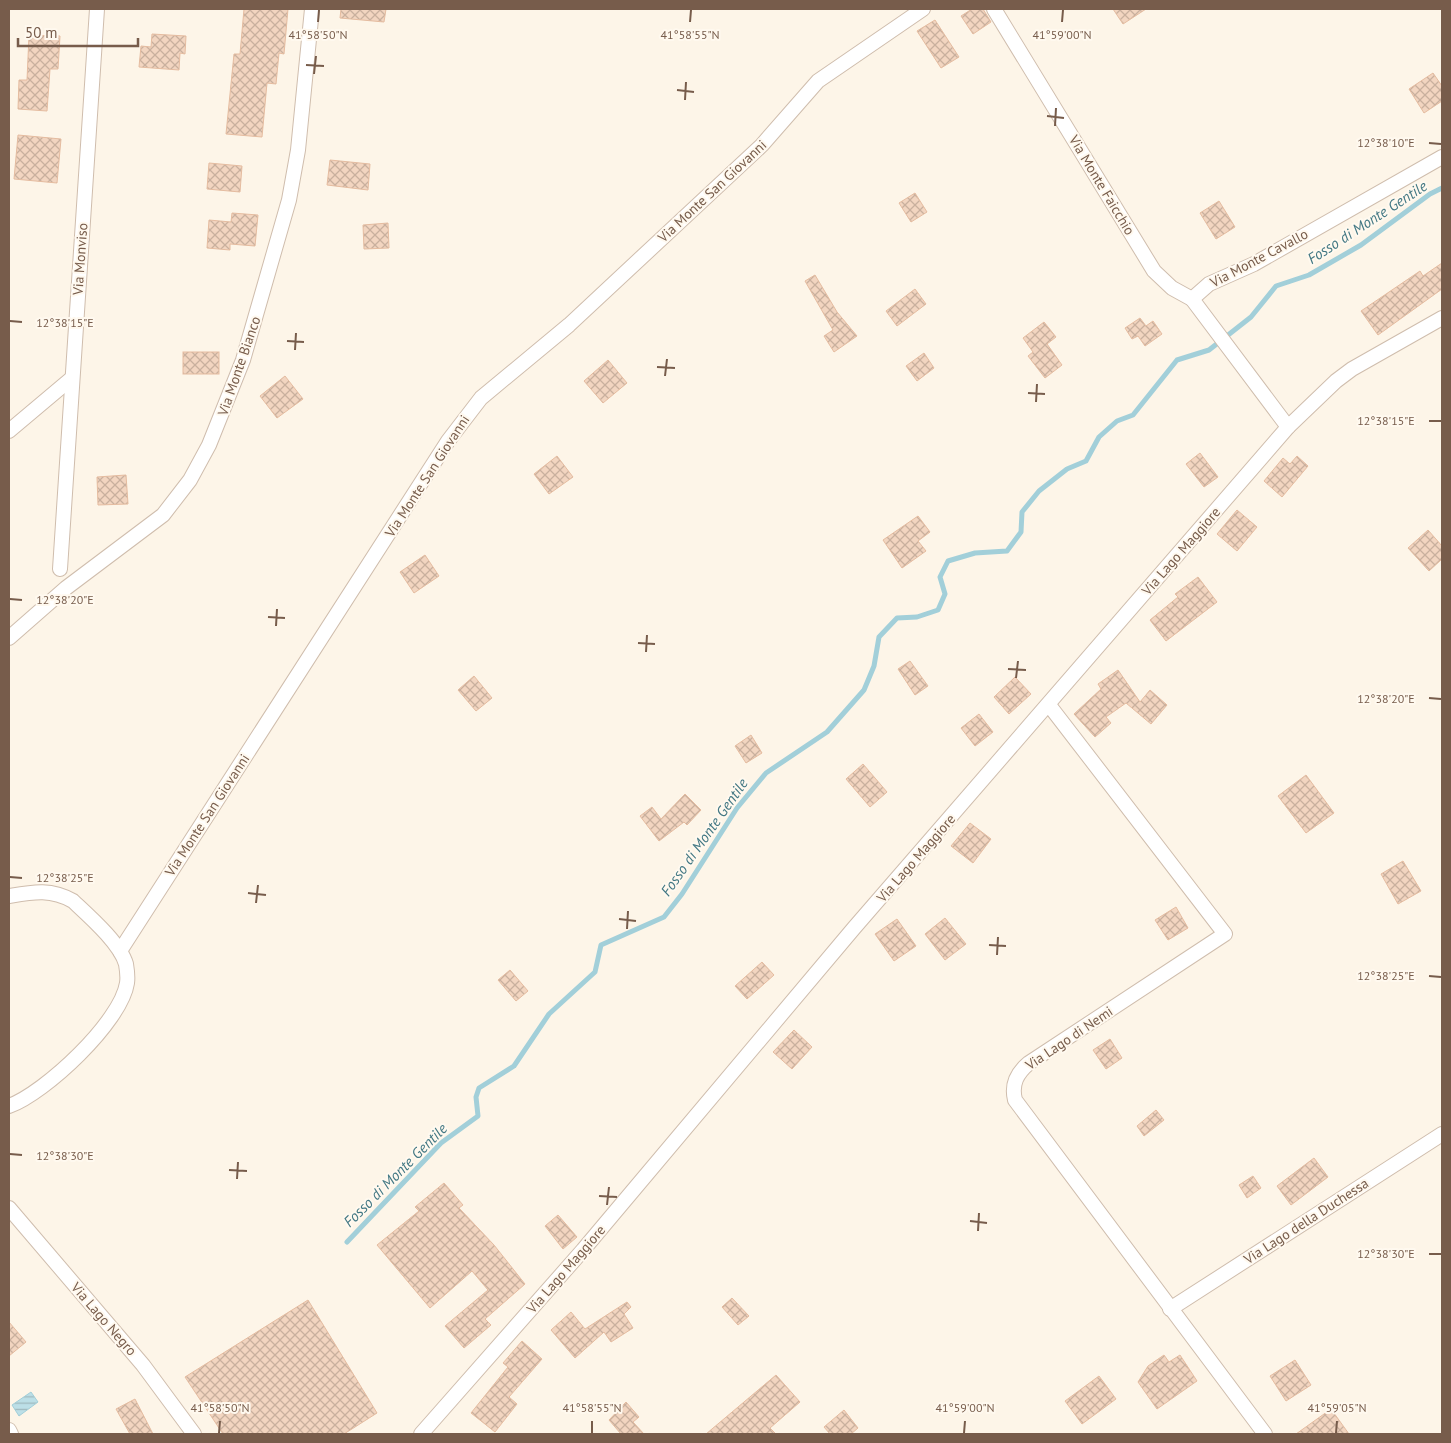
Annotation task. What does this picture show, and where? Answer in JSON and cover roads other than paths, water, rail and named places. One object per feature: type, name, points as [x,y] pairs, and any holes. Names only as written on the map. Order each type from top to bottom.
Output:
[{"type":"street","name":"Via Monviso","points":[[60,569],[97,9]]},
{"type":"street","name":"Via Monte Bianco","points":[[9,638],[66,588],[163,515],[190,480],[209,445],[243,360],[290,194],[298,150],[312,9]]},
{"type":"street","name":"Via Monte San Giovanni","points":[[120,951],[443,448],[471,408],[569,325],[762,145],[818,81],[923,9]]},
{"type":"street","name":"Via Monte Faicchio","points":[[994,9],[1154,271],[1172,288],[1192,298]]},
{"type":"street","name":"Via Monte Cavallo","points":[[1192,298],[1209,284],[1254,264],[1442,157]]},
{"type":"street","points":[[1192,298],[1288,427]]},
{"type":"street","name":"Via Lago Maggiore","points":[[421,1434],[583,1250],[854,928],[1288,427],[1336,381],[1442,318]]},
{"type":"street","points":[[9,430],[72,378]]},
{"type":"street","name":"Via Lago di Nemi","points":[[1049,705],[1225,934],[1029,1063],[1017,1076],[1014,1084],[1015,1100],[1265,1434]]},
{"type":"street","points":[[9,896],[48,891],[63,895],[77,904],[120,951],[125,962],[128,982],[120,1003],[112,1016],[77,1056],[48,1083],[27,1098],[9,1106]]},
{"type":"street","name":"Via Lago della Duchessa","points":[[1170,1309],[1442,1134]]},
{"type":"street","name":"Via Lago Negro","points":[[9,1208],[143,1366],[194,1434]]},
{"type":"street","points":[[9,1430],[11,1434]]},
{"type":"water","points":[[31,1392],[38,1402],[19,1416],[12,1405]]},
{"type":"waterway","name":"Fosso di Monte Gentile","points":[[347,1242],[441,1143],[478,1116],[476,1097],[479,1088],[514,1066],[549,1014],[595,972],[601,945],[664,917],[682,894],[737,808],[766,773],[827,732],[864,690],[874,666],[879,637],[897,618],[917,617],[938,610],[945,594],[940,577],[948,561],[975,553],[1007,551],[1021,532],[1022,512],[1039,491],[1067,469],[1086,461],[1099,437],[1117,421],[1133,415],[1177,360],[1209,350],[1251,317],[1276,286],[1309,275],[1361,245],[1430,194],[1442,188]]}]
